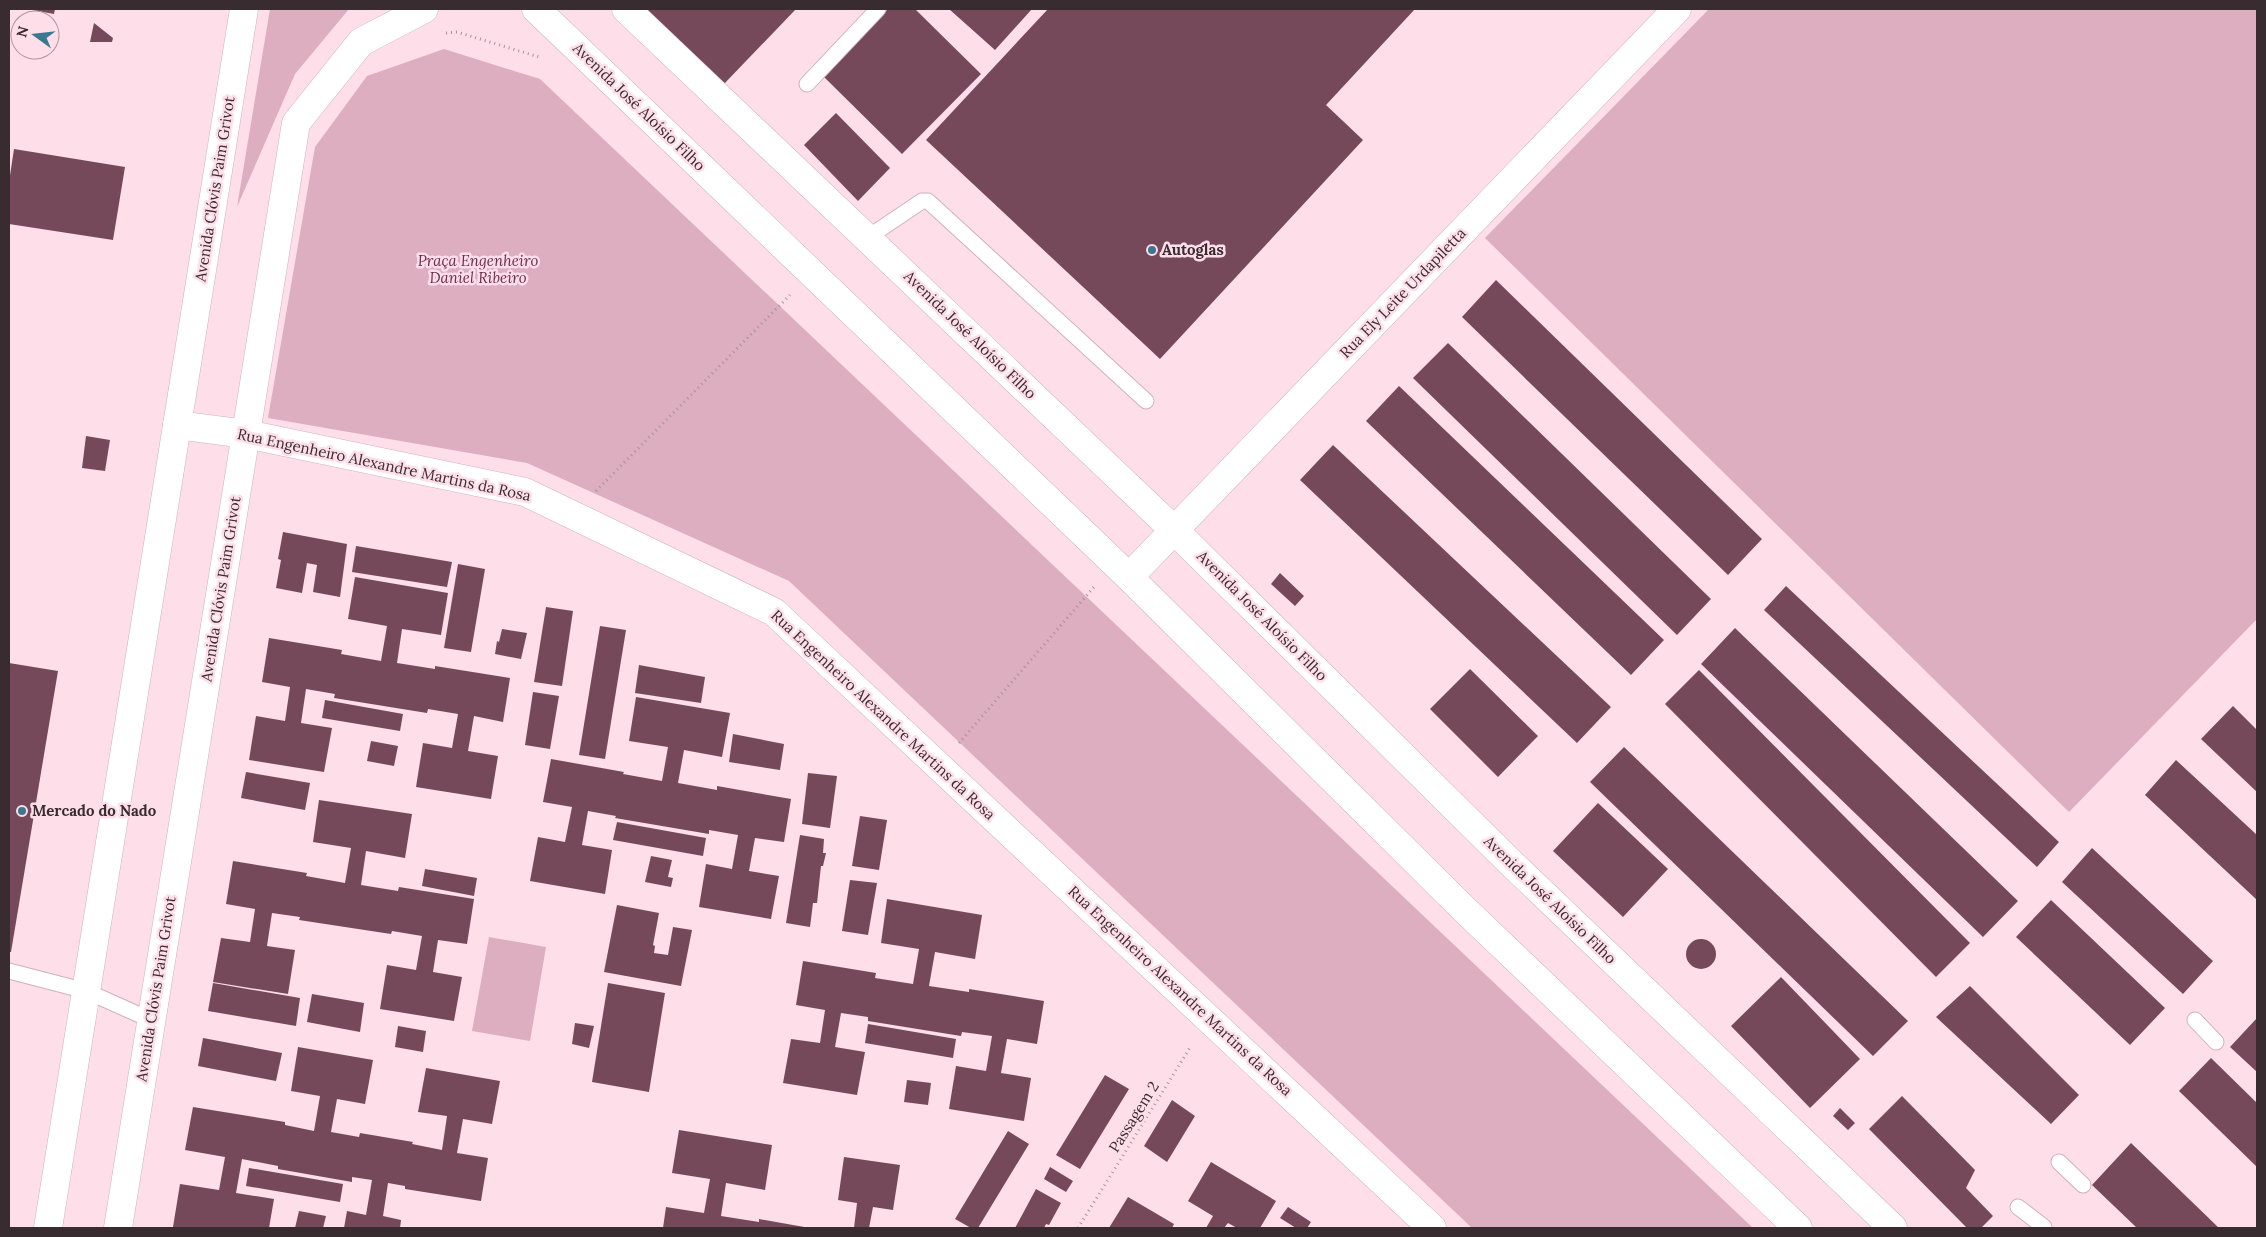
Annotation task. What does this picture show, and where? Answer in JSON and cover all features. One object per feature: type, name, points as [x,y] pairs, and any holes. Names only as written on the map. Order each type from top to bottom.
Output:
[{"type":"street","name":"Avenida Clóvis Paim Grivot","points":[[48,1228],[244,9]]},
{"type":"street","name":"Avenida Clóvis Paim Grivot","points":[[118,1228],[296,124],[361,42],[424,9]]},
{"type":"street","name":"Avenida José Aloísio Filho","points":[[536,9],[1129,577],[1465,910],[1798,1228]]},
{"type":"street","name":"Avenida José Aloísio Filho","points":[[626,9],[1174,530],[1510,862],[1893,1228]]},
{"type":"street","name":"Rua Ely Leite Urdapiletta","points":[[1129,577],[1677,9]]},
{"type":"street","name":"Rua Engenheiro Alexandre Martins da Rosa","points":[[177,425],[246,434],[525,492],[774,612],[1432,1228]]},
{"type":"lane","points":[[807,84],[878,9]]},
{"type":"lane","points":[[868,238],[922,201],[928,201],[1146,401]]},
{"type":"lane","points":[[9,971],[86,991],[151,1020]]},
{"type":"lane","points":[[2195,1020],[2216,1042]]},
{"type":"lane","points":[[2060,1162],[2083,1185]]},
{"type":"lane","points":[[2018,1206],[2044,1227]]},
{"type":"path","points":[[572,514],[797,288]]},
{"type":"path","points":[[939,766],[1094,587]]},
{"type":"path","name":"Passagem 2","points":[[1078,1228],[1209,1018]]},
{"type":"green space","points":[[270,9],[349,9],[295,74],[237,207]]},
{"type":"green space","points":[[1709,9],[2257,9],[2257,619],[2069,812],[1485,238]]},
{"type":"green space","name":"Praça Engenheiro Daniel Ribeiro","points":[[444,49],[540,79],[1753,1228],[1472,1228],[789,581],[527,463],[268,418],[315,147],[367,76]]},
{"type":"green space","points":[[489,937],[546,947],[530,1041],[472,1031]]},
{"type":"building","points":[[27,9],[55,9],[55,10]]},
{"type":"building","points":[[644,9],[796,9],[723,85]]},
{"type":"building","points":[[888,9],[915,9],[981,74],[902,154],[822,75]]},
{"type":"building","points":[[949,9],[1032,9],[995,50]]},
{"type":"building","name":"Autoglas","points":[[1048,9],[1415,9],[1326,105],[1363,140],[1160,359],[926,140]]},
{"type":"building","points":[[94,23],[113,38],[112,42],[90,42]]},
{"type":"building","points":[[836,113],[890,168],[858,201],[804,145]]},
{"type":"building","points":[[14,149],[125,167],[113,240],[9,224],[9,182]]},
{"type":"building","points":[[1496,280],[1762,539],[1728,575],[1462,317]]},
{"type":"building","points":[[1448,343],[1711,599],[1677,635],[1413,378]]},
{"type":"building","points":[[1399,386],[1664,640],[1631,675],[1366,421]]},
{"type":"building","points":[[86,436],[110,440],[105,471],[82,468]]},
{"type":"building","points":[[1333,445],[1611,707],[1577,743],[1300,480]]},
{"type":"building","points":[[283,532],[347,544],[340,597],[313,592],[317,565],[307,563],[302,593],[276,588],[281,560],[278,559]]},
{"type":"building","points":[[356,546],[452,562],[447,587],[352,572]]},
{"type":"building","points":[[458,564],[485,569],[471,652],[444,648]]},
{"type":"building","points":[[1280,573],[1304,596],[1295,606],[1271,584]]},
{"type":"building","points":[[355,577],[448,593],[441,635],[402,629],[397,663],[435,669],[435,666],[510,678],[503,722],[474,716],[468,751],[498,756],[491,799],[416,787],[423,743],[452,748],[458,714],[428,709],[427,713],[334,698],[335,694],[306,689],[301,723],[332,728],[324,772],[249,760],[256,716],[285,721],[290,687],[262,682],[269,638],[342,650],[341,654],[381,661],[387,626],[348,619]]},
{"type":"building","points":[[1786,586],[2059,842],[2037,867],[1764,610]]},
{"type":"building","points":[[546,607],[573,611],[562,686],[534,682]]},
{"type":"building","points":[[600,626],[626,630],[605,759],[579,755]]},
{"type":"building","points":[[1735,628],[2018,901],[1983,937],[1701,664]]},
{"type":"building","points":[[502,629],[527,633],[521,659],[495,654],[497,641],[499,642]]},
{"type":"building","name":"Mercado do Nado","points":[[9,663],[58,671],[11,952],[9,952]]},
{"type":"building","points":[[639,665],[705,677],[701,703],[635,693]]},
{"type":"building","points":[[1470,669],[1538,736],[1498,777],[1430,709]]},
{"type":"building","points":[[1699,670],[1970,943],[1936,977],[1665,704]]},
{"type":"building","points":[[533,692],[559,696],[550,749],[525,745]]},
{"type":"building","points":[[636,697],[730,713],[722,757],[684,750],[678,783],[717,790],[717,786],[791,799],[784,842],[755,838],[749,871],[779,876],[771,919],[699,907],[706,864],[732,869],[738,835],[709,830],[709,834],[615,818],[616,816],[588,811],[582,845],[612,850],[605,894],[530,881],[538,837],[565,842],[572,807],[543,802],[551,759],[662,781],[668,747],[629,741]]},
{"type":"building","points":[[325,700],[403,714],[400,731],[322,718]]},
{"type":"building","points":[[2233,706],[2257,730],[2257,792],[2201,739]]},
{"type":"building","points":[[733,734],[784,744],[780,770],[729,762]]},
{"type":"building","points":[[371,741],[398,746],[394,766],[367,761]]},
{"type":"building","points":[[1624,747],[1908,1021],[1873,1056],[1590,782]]},
{"type":"building","points":[[2176,760],[2257,835],[2257,900],[2145,795]]},
{"type":"building","points":[[246,772],[310,783],[305,810],[241,798]]},
{"type":"building","points":[[808,773],[837,776],[830,828],[802,824]]},
{"type":"building","points":[[319,800],[412,814],[405,858],[366,851],[361,885],[398,891],[399,887],[474,899],[467,944],[438,940],[433,972],[462,977],[454,1021],[380,1009],[387,965],[416,970],[422,936],[392,931],[391,934],[299,920],[300,917],[272,913],[267,946],[295,950],[288,994],[213,982],[221,938],[250,942],[255,909],[226,904],[233,861],[307,873],[306,876],[345,883],[351,848],[313,842]]},
{"type":"building","points":[[1598,803],[1668,869],[1623,917],[1553,851]]},
{"type":"building","points":[[860,816],[887,820],[879,870],[852,866]]},
{"type":"building","points":[[617,822],[706,838],[703,856],[613,840]]},
{"type":"building","points":[[800,835],[824,839],[823,853],[826,853],[823,866],[821,866],[817,903],[813,903],[810,927],[786,923]]},
{"type":"building","points":[[2092,848],[2213,961],[2183,994],[2062,882]]},
{"type":"building","points":[[651,856],[672,860],[668,877],[673,878],[671,887],[645,882]]},
{"type":"building","points":[[425,869],[477,878],[474,896],[422,886]]},
{"type":"building","points":[[850,880],[877,883],[868,935],[842,931]]},
{"type":"building","points":[[887,899],[982,915],[975,959],[935,952],[929,986],[969,992],[969,989],[1044,1001],[1037,1044],[1007,1039],[1001,1073],[1031,1078],[1024,1121],[949,1109],[956,1066],[986,1071],[992,1036],[962,1032],[961,1036],[868,1021],[868,1017],[841,1013],[835,1047],[865,1052],[857,1095],[783,1083],[791,1039],[820,1043],[825,1010],[796,1005],[803,961],[876,973],[875,978],[913,984],[919,949],[881,943]]},
{"type":"building","points":[[2051,900],[2165,1008],[2130,1045],[2016,937]]},
{"type":"building","points":[[617,905],[659,913],[653,945],[655,946],[654,953],[668,955],[673,927],[692,930],[681,986],[604,972]]},
{"type":"building","points":[[1701,939],[1712,943],[1716,954],[1712,965],[1701,969],[1690,965],[1686,954],[1690,943]]},
{"type":"building","points":[[1781,977],[1860,1059],[1810,1108],[1731,1026]]},
{"type":"building","points":[[213,983],[300,998],[296,1026],[208,1011]]},
{"type":"building","points":[[608,983],[665,993],[649,1092],[592,1082]]},
{"type":"building","points":[[1970,986],[2079,1095],[2051,1124],[1936,1017]]},
{"type":"building","points":[[312,994],[364,1003],[360,1032],[307,1022]]},
{"type":"building","points":[[2257,1018],[2257,1072],[2230,1047]]},
{"type":"building","points":[[575,1023],[594,1026],[589,1048],[572,1044]]},
{"type":"building","points":[[868,1024],[956,1039],[953,1058],[865,1043]]},
{"type":"building","points":[[398,1026],[426,1031],[423,1052],[395,1047]]},
{"type":"building","points":[[203,1038],[282,1053],[276,1081],[198,1066]]},
{"type":"building","points":[[298,1047],[373,1060],[365,1104],[337,1099],[331,1132],[359,1137],[360,1133],[413,1142],[412,1144],[442,1150],[447,1116],[418,1112],[426,1068],[500,1081],[492,1124],[463,1119],[457,1153],[488,1158],[481,1201],[405,1189],[405,1186],[388,1183],[383,1216],[401,1220],[400,1228],[344,1228],[347,1211],[366,1215],[372,1180],[352,1177],[352,1182],[278,1169],[278,1166],[242,1159],[236,1193],[274,1199],[269,1228],[173,1227],[180,1184],[219,1190],[225,1157],[185,1150],[193,1107],[285,1122],[285,1125],[314,1131],[320,1096],[291,1091]]},
{"type":"building","points":[[2211,1058],[2257,1103],[2257,1167],[2179,1091]]},
{"type":"building","points":[[1105,1075],[1129,1089],[1080,1169],[1056,1155]]},
{"type":"building","points":[[907,1080],[931,1083],[928,1105],[904,1102]]},
{"type":"building","points":[[1902,1096],[1975,1170],[1966,1188],[1993,1216],[1981,1228],[1967,1228],[1869,1129]]},
{"type":"building","points":[[1172,1100],[1195,1116],[1167,1162],[1144,1146]]},
{"type":"building","points":[[1840,1108],[1855,1123],[1848,1130],[1833,1116]]},
{"type":"building","points":[[679,1130],[772,1145],[765,1190],[726,1183],[721,1216],[759,1222],[759,1219],[810,1228],[663,1228],[666,1207],[704,1213],[710,1179],[672,1173]]},
{"type":"building","points":[[1008,1131],[1029,1144],[978,1228],[971,1228],[955,1219]]},
{"type":"building","points":[[2131,1143],[2219,1228],[2137,1228],[2092,1185]]},
{"type":"building","points":[[844,1157],[900,1165],[893,1210],[873,1207],[869,1228],[854,1228],[857,1203],[838,1200]]},
{"type":"building","points":[[1211,1162],[1276,1201],[1260,1228],[1237,1228],[1228,1223],[1224,1228],[1206,1228],[1213,1216],[1188,1201]]},
{"type":"building","points":[[1050,1167],[1073,1181],[1066,1192],[1044,1179]]},
{"type":"building","points":[[249,1168],[343,1184],[340,1202],[246,1186]]},
{"type":"building","points":[[1036,1189],[1061,1203],[1049,1225],[1046,1224],[1044,1228],[1015,1228]]},
{"type":"building","points":[[1128,1197],[1174,1224],[1172,1228],[1109,1228]]},
{"type":"building","points":[[1288,1207],[1311,1222],[1307,1228],[1296,1228],[1280,1218]]},
{"type":"building","points":[[299,1211],[326,1216],[323,1228],[295,1228]]},
{"type":"place","name":"Autoglas","points":[[1152,250]]},
{"type":"place","name":"Mercado do Nado","points":[[22,811]]}]
